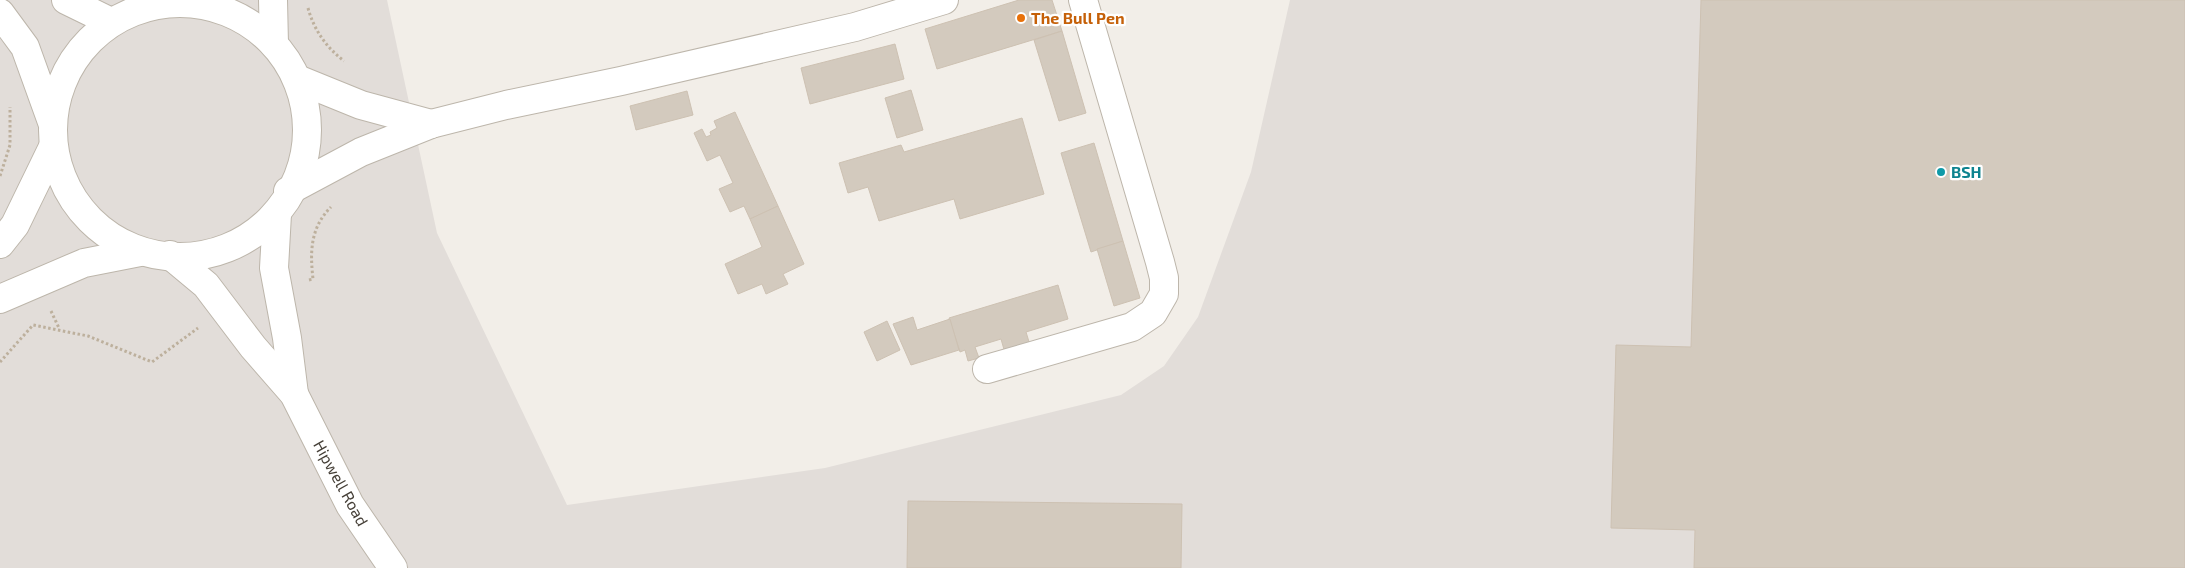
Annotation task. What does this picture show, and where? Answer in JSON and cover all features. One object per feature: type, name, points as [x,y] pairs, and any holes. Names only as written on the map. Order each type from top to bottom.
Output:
[{"type":"street","points":[[66,0],[111,22]]},
{"type":"street","points":[[274,0],[274,44]]},
{"type":"street","points":[[0,299],[84,263],[140,252],[191,258],[234,246],[283,203],[361,152],[431,124],[506,104],[631,79],[854,26],[944,0]]},
{"type":"street","points":[[987,369],[1132,327],[1153,313],[1164,294],[1160,262],[1082,0]]},
{"type":"street","points":[[140,252],[91,222],[65,186],[52,149],[52,122],[63,79],[88,41],[111,22],[153,4],[164,2],[198,3],[250,22],[282,52],[295,72],[308,114],[306,156],[283,203]]},
{"type":"street","points":[[0,13],[25,47],[52,122]]},
{"type":"street","points":[[297,79],[361,104],[431,124]]},
{"type":"street","points":[[0,244],[15,225],[52,149]]},
{"type":"street","name":"Hipwell Road","points":[[283,203],[274,268],[287,338],[294,394]]},
{"type":"street","name":"Hipwell Road","points":[[170,255],[206,286],[253,347],[294,394],[350,505],[393,568]]},
{"type":"path","points":[[306,0],[310,18],[322,41],[346,63]]},
{"type":"path","points":[[0,177],[10,145],[10,104]]},
{"type":"path","points":[[305,280],[312,279],[310,257],[313,237],[321,217],[334,204]]},
{"type":"path","points":[[50,308],[59,329]]},
{"type":"path","points":[[0,362],[33,325],[88,336],[152,362],[204,323]]},
{"type":"shaded area","points":[[0,0],[387,0],[437,233],[567,505],[825,468],[1121,395],[1164,366],[1198,317],[1251,172],[1290,0],[2185,0],[2185,568],[0,568]]},
{"type":"building","points":[[1019,0],[1052,0],[1062,31],[937,69],[925,29]]},
{"type":"building","name":"BSH","points":[[1701,0],[2185,0],[2185,568],[1694,568],[1695,530],[1611,528],[1616,345],[1691,347]]},
{"type":"building","points":[[1062,31],[1086,113],[1059,121],[1034,40]]},
{"type":"building","points":[[895,44],[904,79],[810,104],[801,68]]},
{"type":"building","points":[[911,90],[923,130],[897,138],[885,98]]},
{"type":"building","points":[[687,91],[693,115],[636,130],[630,106]]},
{"type":"building","points":[[735,112],[778,206],[750,219],[744,206],[730,212],[719,189],[733,183],[720,155],[707,161],[694,133],[702,129],[706,137],[711,135],[710,132],[717,128],[714,121]]},
{"type":"building","points":[[1022,118],[1044,194],[960,219],[954,199],[879,221],[868,187],[848,193],[839,163],[901,145],[904,152]]},
{"type":"building","points":[[1094,143],[1123,241],[1091,252],[1061,153]]},
{"type":"building","points":[[778,206],[804,264],[783,274],[788,284],[766,294],[762,284],[738,294],[725,264],[762,247],[750,219]]},
{"type":"building","points":[[1123,241],[1140,298],[1114,306],[1097,249]]},
{"type":"building","points":[[1058,285],[1068,319],[1026,332],[1030,345],[1005,353],[1001,339],[975,347],[979,358],[968,361],[965,350],[960,352],[949,318]]},
{"type":"building","points":[[913,317],[917,330],[950,319],[959,350],[911,365],[893,324]]},
{"type":"building","points":[[887,321],[900,350],[877,361],[864,332]]},
{"type":"building","points":[[908,501],[1182,504],[1181,568],[907,568]]},
{"type":"place","name":"The Bull Pen","points":[[1021,18]]},
{"type":"place","name":"BSH","points":[[1941,172]]}]
